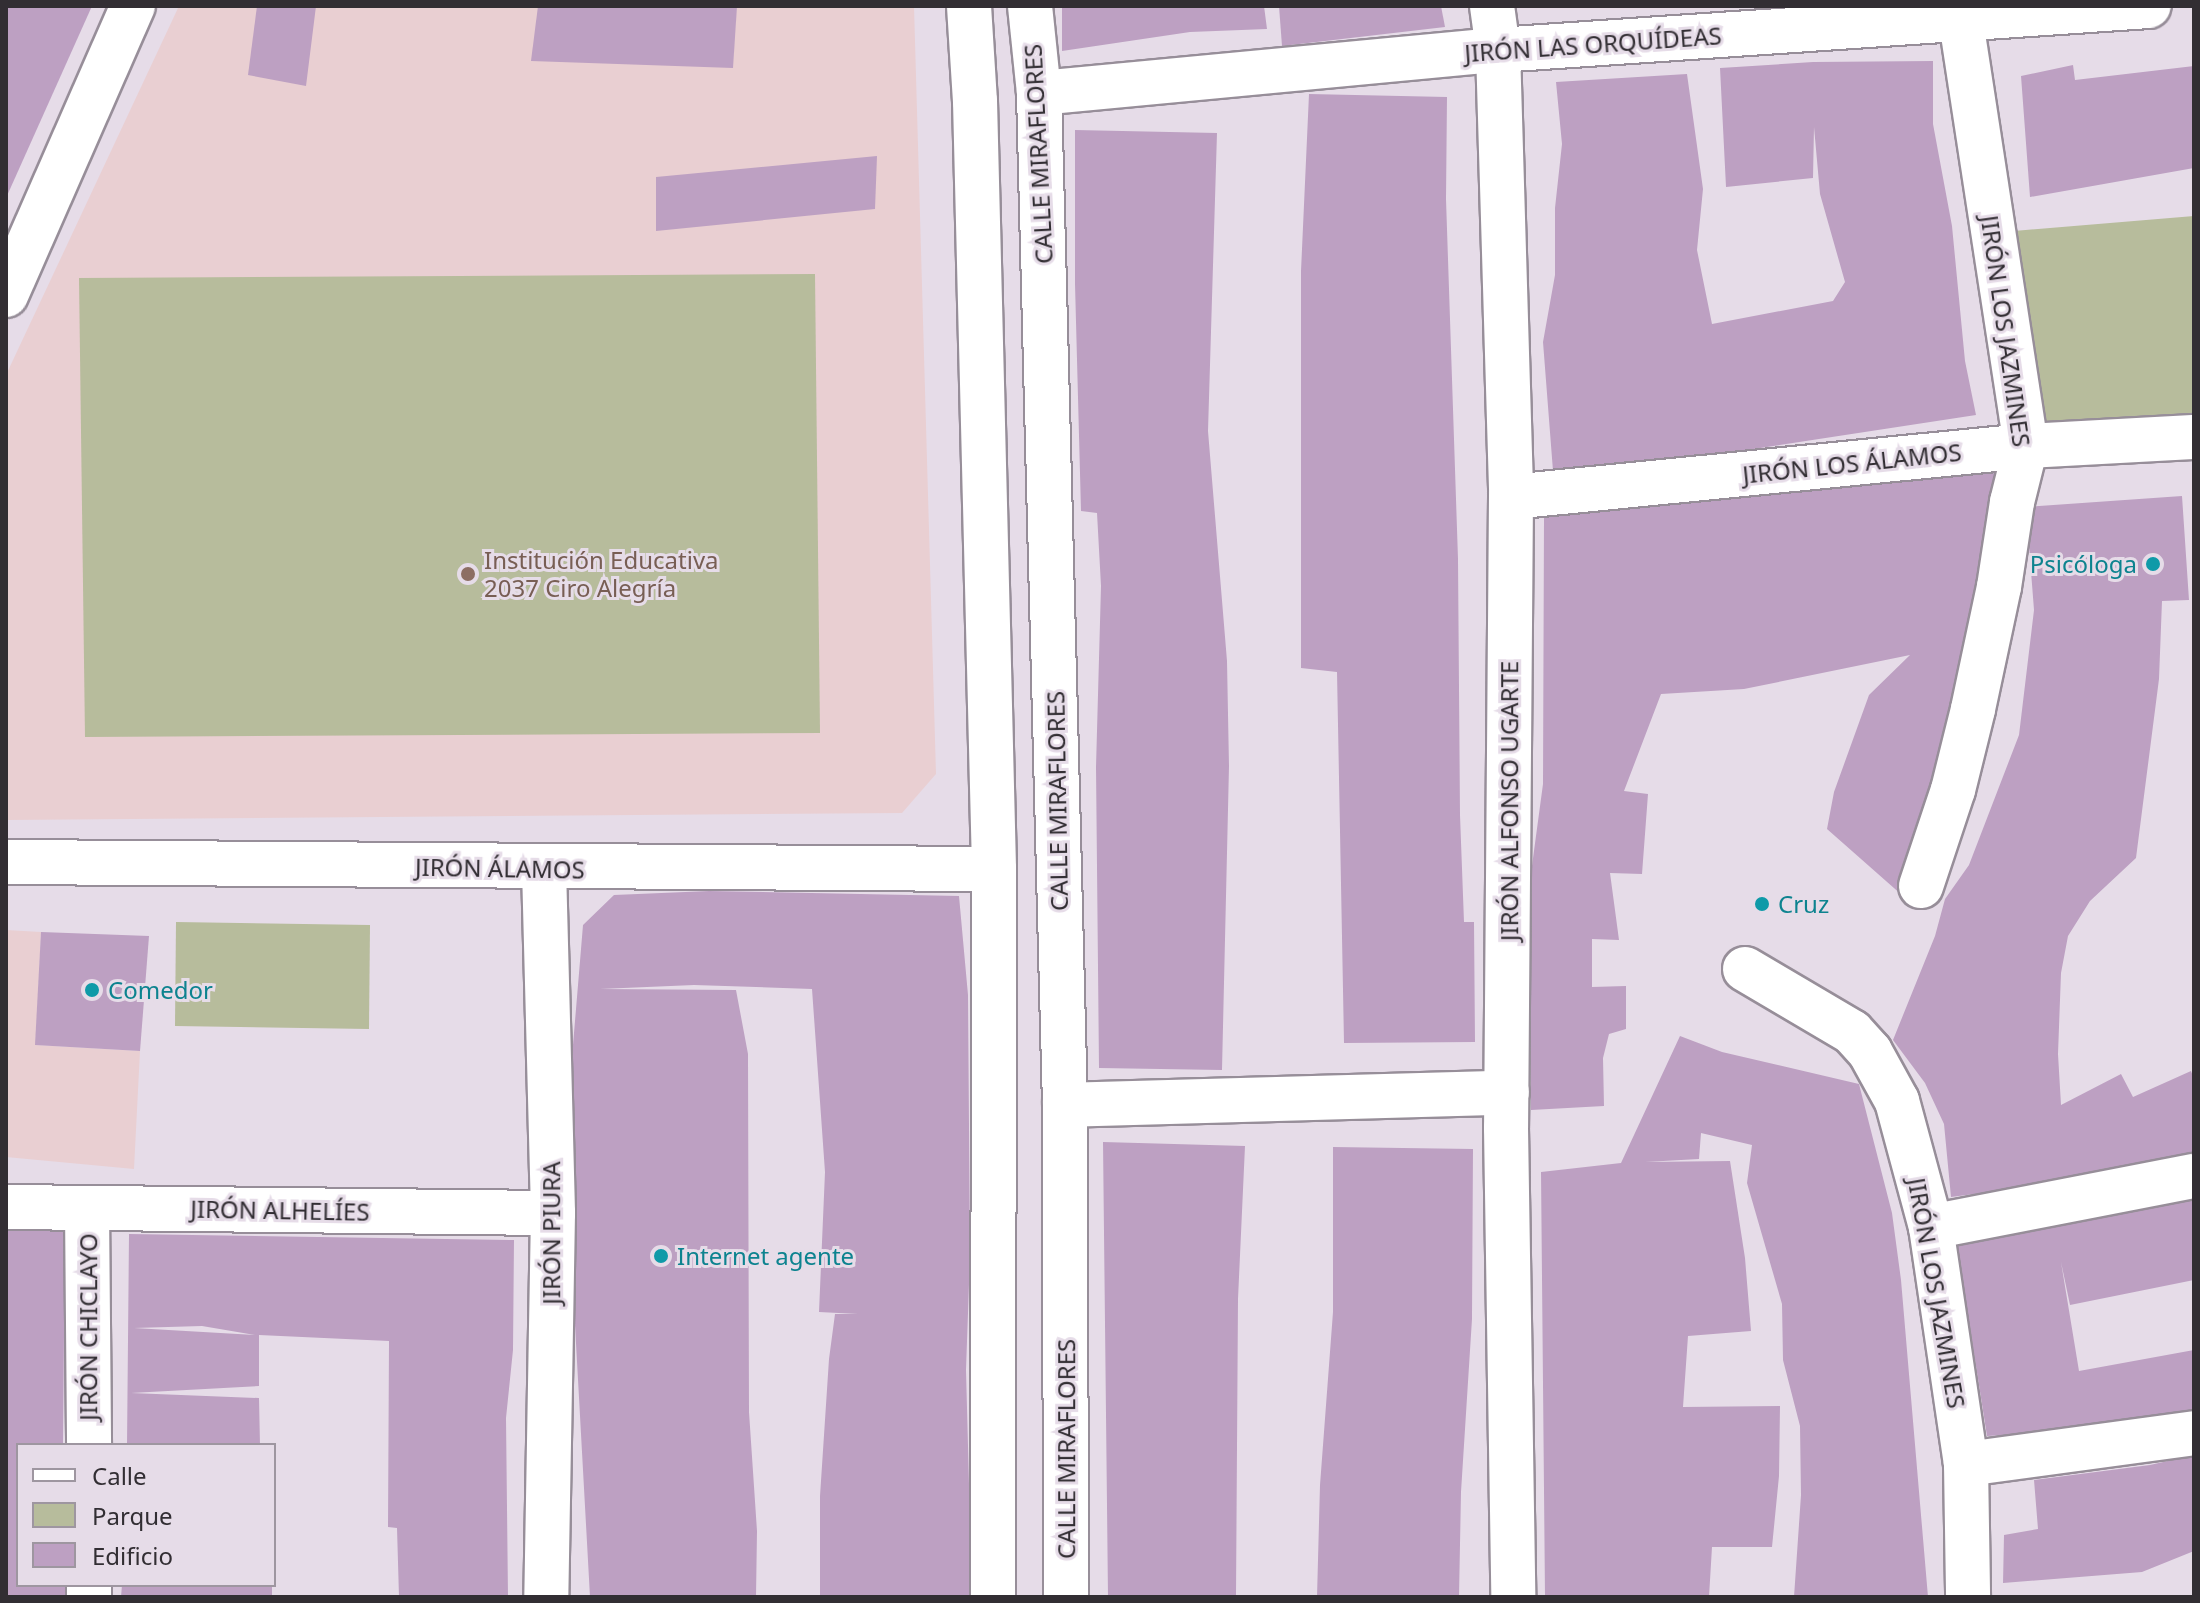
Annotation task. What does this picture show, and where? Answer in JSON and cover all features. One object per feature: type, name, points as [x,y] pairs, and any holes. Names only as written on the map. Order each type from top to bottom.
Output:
[{"type":"street","points":[[6,295],[133,6]]},
{"type":"street","points":[[969,6],[975,101],[994,869],[993,1597]]},
{"type":"street","name":"CALLE MIRAFLORES","points":[[1030,6],[1039,93],[1065,1105],[1066,1597]]},
{"type":"street","name":"JIRÓN ALFONSO UGARTE","points":[[1492,6],[1498,50],[1511,497],[1507,1093],[1513,1597]]},
{"type":"street","name":"JIRÓN LAS ORQUÍDEAS","points":[[1039,93],[1498,50],[1960,12],[2149,6]]},
{"type":"street","name":"JIRÓN LOS JAZMINES","points":[[1921,886],[1953,790],[1973,709],[2012,502],[2026,446],[1960,12]]},
{"type":"street","name":"JIRÓN LOS ÁLAMOS","points":[[1511,497],[2026,446],[2194,437]]},
{"type":"street","name":"JIRÓN ÁLAMOS","points":[[6,862],[994,869]]},
{"type":"street","name":"JIRÓN PIURA","points":[[544,868],[553,1213],[546,1597]]},
{"type":"street","name":"JIRÓN LOS JAZMINES","points":[[1745,969],[1852,1032],[1870,1052],[1897,1101],[1931,1227],[1966,1464],[1968,1597]]},
{"type":"street","points":[[1065,1105],[1507,1093]]},
{"type":"street","points":[[1931,1227],[2194,1176]]},
{"type":"street","name":"JIRÓN ALHELÍES","points":[[6,1207],[553,1213]]},
{"type":"street","name":"JIRÓN CHICLAYO","points":[[87,1208],[89,1443]]},
{"type":"street","points":[[1966,1464],[2194,1433]]},
{"type":"shaded area","name":"Institución Educativa 2037 Ciro Alegría","points":[[179,6],[914,6],[936,774],[902,813],[6,820],[6,375]]},
{"type":"shaded area","points":[[6,930],[41,932],[36,1045],[140,1051],[134,1169],[6,1157]]},
{"type":"green space","points":[[2194,216],[2194,422],[2042,431],[2014,231]]},
{"type":"green space","points":[[815,274],[820,733],[85,737],[79,278]]},
{"type":"green space","points":[[176,922],[370,925],[369,1029],[175,1026]]},
{"type":"building","points":[[6,6],[92,6],[6,198]]},
{"type":"building","points":[[257,6],[316,6],[306,86],[248,75]]},
{"type":"building","points":[[538,6],[737,6],[733,68],[531,61]]},
{"type":"building","points":[[1062,6],[1264,6],[1267,29],[1190,32],[1062,51]]},
{"type":"building","points":[[1279,6],[1441,6],[1445,27],[1282,46]]},
{"type":"building","points":[[1933,61],[1933,124],[1952,226],[1965,361],[1976,415],[1695,458],[1553,471],[1543,342],[1555,275],[1555,208],[1562,144],[1556,82],[1687,74],[1703,189],[1697,250],[1712,324],[1833,301],[1845,282],[1820,194],[1814,127],[1813,178],[1726,187],[1720,68],[1813,62]]},
{"type":"building","points":[[2073,65],[2075,80],[2194,66],[2194,168],[2030,197],[2021,76]]},
{"type":"building","points":[[1309,94],[1447,97],[1446,199],[1458,559],[1460,815],[1464,922],[1474,922],[1475,1042],[1344,1043],[1337,672],[1301,668],[1301,271]]},
{"type":"building","points":[[1075,130],[1217,133],[1208,431],[1227,661],[1229,766],[1222,1070],[1099,1068],[1096,767],[1101,586],[1097,513],[1081,511],[1075,284]]},
{"type":"building","points":[[877,156],[875,209],[656,231],[656,177]]},
{"type":"building","points":[[2024,448],[2002,547],[1982,548],[1955,708],[1903,896],[1827,829],[1834,792],[1869,695],[1910,655],[1744,689],[1661,694],[1624,791],[1648,794],[1642,874],[1610,873],[1619,940],[1592,939],[1592,987],[1626,986],[1626,1029],[1609,1034],[1603,1058],[1604,1106],[1531,1110],[1531,873],[1543,784],[1544,517],[1662,486]]},
{"type":"building","points":[[2182,496],[2189,600],[2162,601],[2159,679],[2136,858],[2090,901],[2068,936],[2061,973],[2058,1054],[2061,1105],[2121,1074],[2133,1097],[2191,1071],[2194,1079],[2194,1152],[2090,1179],[1951,1197],[1944,1124],[1925,1083],[1893,1040],[1935,936],[1945,899],[1969,865],[2019,735],[2034,610],[2026,507]]},
{"type":"building","points":[[709,891],[959,896],[968,995],[970,1256],[966,1370],[972,1597],[820,1597],[820,1496],[835,1314],[858,1314],[819,1312],[825,1172],[812,989],[694,985],[600,989],[736,990],[748,1054],[749,1412],[757,1531],[756,1597],[590,1597],[573,1289],[572,1057],[583,925],[614,895]]},
{"type":"building","name":"Comedor","points":[[41,932],[149,936],[140,1051],[35,1045]]},
{"type":"building","points":[[1680,1036],[1722,1052],[1859,1084],[1892,1213],[1901,1280],[1928,1597],[1794,1597],[1801,1495],[1800,1426],[1783,1360],[1782,1304],[1747,1183],[1752,1145],[1701,1133],[1699,1159],[1645,1162],[1730,1161],[1745,1258],[1751,1331],[1688,1336],[1683,1407],[1780,1406],[1779,1476],[1772,1547],[1712,1547],[1709,1597],[1545,1597],[1541,1172],[1621,1163]]},
{"type":"building","points":[[1103,1142],[1245,1146],[1238,1299],[1236,1597],[1108,1597]]},
{"type":"building","points":[[1333,1147],[1473,1149],[1472,1319],[1461,1492],[1459,1597],[1317,1597],[1320,1485],[1333,1312]]},
{"type":"building","points":[[2194,1199],[2194,1280],[2070,1305],[2061,1262],[2079,1371],[2194,1350],[2194,1413],[2057,1432],[1987,1436],[1956,1239],[2055,1226]]},
{"type":"building","points":[[6,1225],[65,1226],[63,1443],[16,1443],[16,1587],[65,1587],[65,1597],[6,1597]]},
{"type":"building","points":[[129,1234],[514,1240],[513,1350],[506,1418],[508,1597],[399,1597],[397,1528],[388,1527],[389,1341],[259,1335],[259,1386],[131,1393],[259,1398],[260,1443],[127,1443]],"holes":[[[202,1326],[255,1335],[134,1328]]]},
{"type":"building","points":[[2194,1455],[2194,1551],[2142,1572],[2003,1583],[2004,1535],[2038,1529],[2034,1480],[2150,1465]]},
{"type":"building","points":[[122,1587],[272,1587],[272,1597],[121,1597]]},
{"type":"place","name":"Psicóloga","points":[[2153,564]]},
{"type":"place","name":"Institución Educativa 2037 Ciro Alegría","points":[[468,574]]},
{"type":"place","name":"Cruz","points":[[1762,904]]},
{"type":"place","name":"Comedor","points":[[92,990]]},
{"type":"place","name":"Internet agente","points":[[661,1256]]}]
